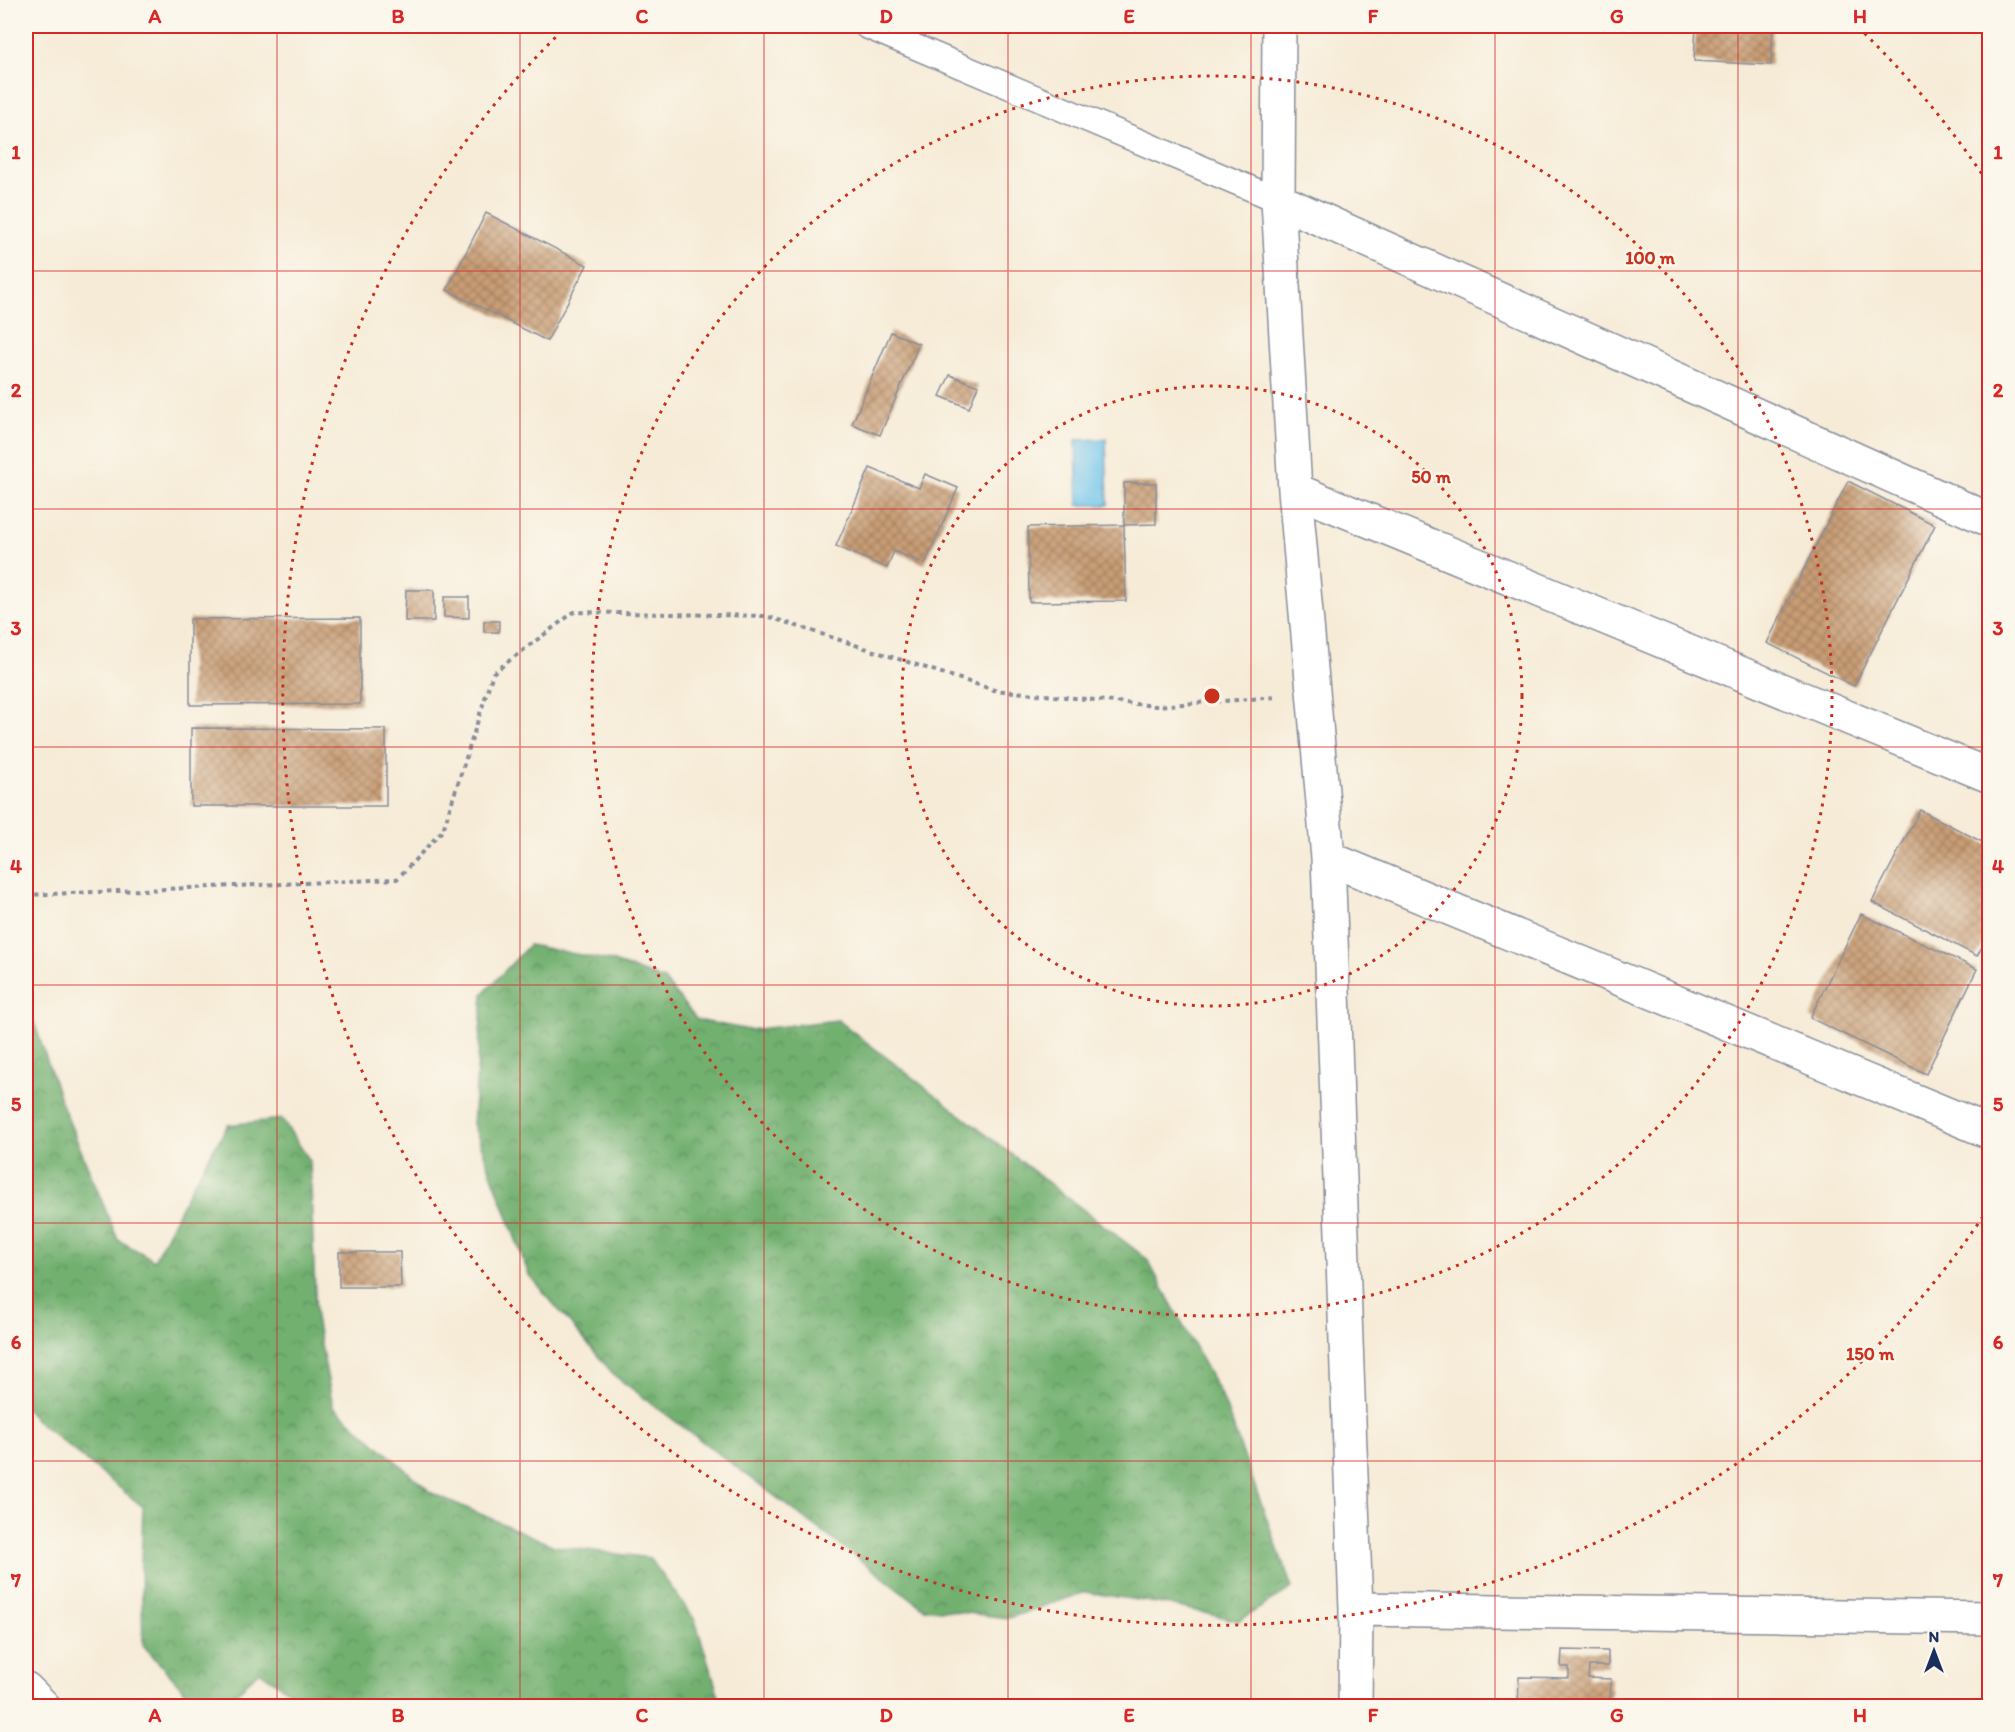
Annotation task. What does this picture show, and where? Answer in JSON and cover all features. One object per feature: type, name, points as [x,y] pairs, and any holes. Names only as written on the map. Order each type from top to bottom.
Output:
[{"type":"street","points":[[1279,26],[1278,200],[1295,490],[1328,858],[1356,1609],[1355,1707]]},
{"type":"street","points":[[1278,200],[1989,520]]},
{"type":"street","points":[[1295,490],[1989,776]]},
{"type":"street","points":[[1328,858],[1989,1132]]},
{"type":"street","points":[[1356,1609],[1989,1618]]},
{"type":"street","points":[[26,1689],[43,1707]]},
{"type":"lane","points":[[866,26],[1278,200]]},
{"type":"path","points":[[26,895],[398,879],[443,830],[493,673],[573,612],[766,616],[994,690],[1156,706],[1313,694]]},
{"type":"green space","points":[[529,945],[611,961],[664,980],[697,1020],[749,1030],[838,1020],[1147,1259],[1223,1399],[1292,1588],[1239,1621],[1170,1605],[1085,1592],[1009,1618],[924,1608],[615,1376],[529,1275],[473,1124],[483,994]]},
{"type":"green space","points":[[26,998],[61,1102],[118,1240],[154,1260],[191,1187],[228,1125],[282,1119],[310,1161],[316,1319],[333,1406],[432,1493],[554,1546],[650,1558],[695,1620],[722,1706],[309,1706],[259,1671],[226,1704],[189,1696],[143,1645],[141,1566],[143,1507],[36,1420],[26,1409]]},
{"type":"water","points":[[1106,439],[1108,505],[1078,505],[1076,440]]},
{"type":"building","points":[[1696,26],[1773,26],[1771,65],[1694,61]]},
{"type":"building","points":[[486,213],[587,265],[547,341],[447,290]]},
{"type":"building","points":[[891,332],[919,344],[880,435],[852,424]]},
{"type":"building","points":[[950,375],[978,386],[969,408],[940,396]]},
{"type":"building","points":[[870,468],[919,488],[925,474],[958,488],[925,564],[894,551],[887,568],[836,546]]},
{"type":"building","points":[[1848,481],[1935,525],[1854,686],[1767,643]]},
{"type":"building","points":[[1124,483],[1156,483],[1156,524],[1124,525]]},
{"type":"building","points":[[1124,525],[1126,601],[1029,602],[1028,527]]},
{"type":"building","points":[[406,590],[434,590],[434,621],[405,621]]},
{"type":"building","points":[[444,597],[469,597],[469,618],[444,617]]},
{"type":"building","points":[[360,618],[360,704],[190,705],[190,619]]},
{"type":"building","points":[[484,621],[499,621],[499,632],[484,632]]},
{"type":"building","points":[[191,728],[386,729],[386,806],[191,806]]},
{"type":"building","points":[[1920,810],[1990,846],[1990,932],[1977,956],[1872,902]]},
{"type":"building","points":[[1861,914],[1977,969],[1926,1074],[1810,1018]]},
{"type":"building","points":[[339,1252],[400,1252],[401,1287],[339,1287]]},
{"type":"building","points":[[1562,1650],[1608,1651],[1608,1666],[1589,1666],[1588,1678],[1611,1679],[1610,1706],[1518,1706],[1519,1677],[1569,1678],[1569,1667],[1561,1667]]}]
